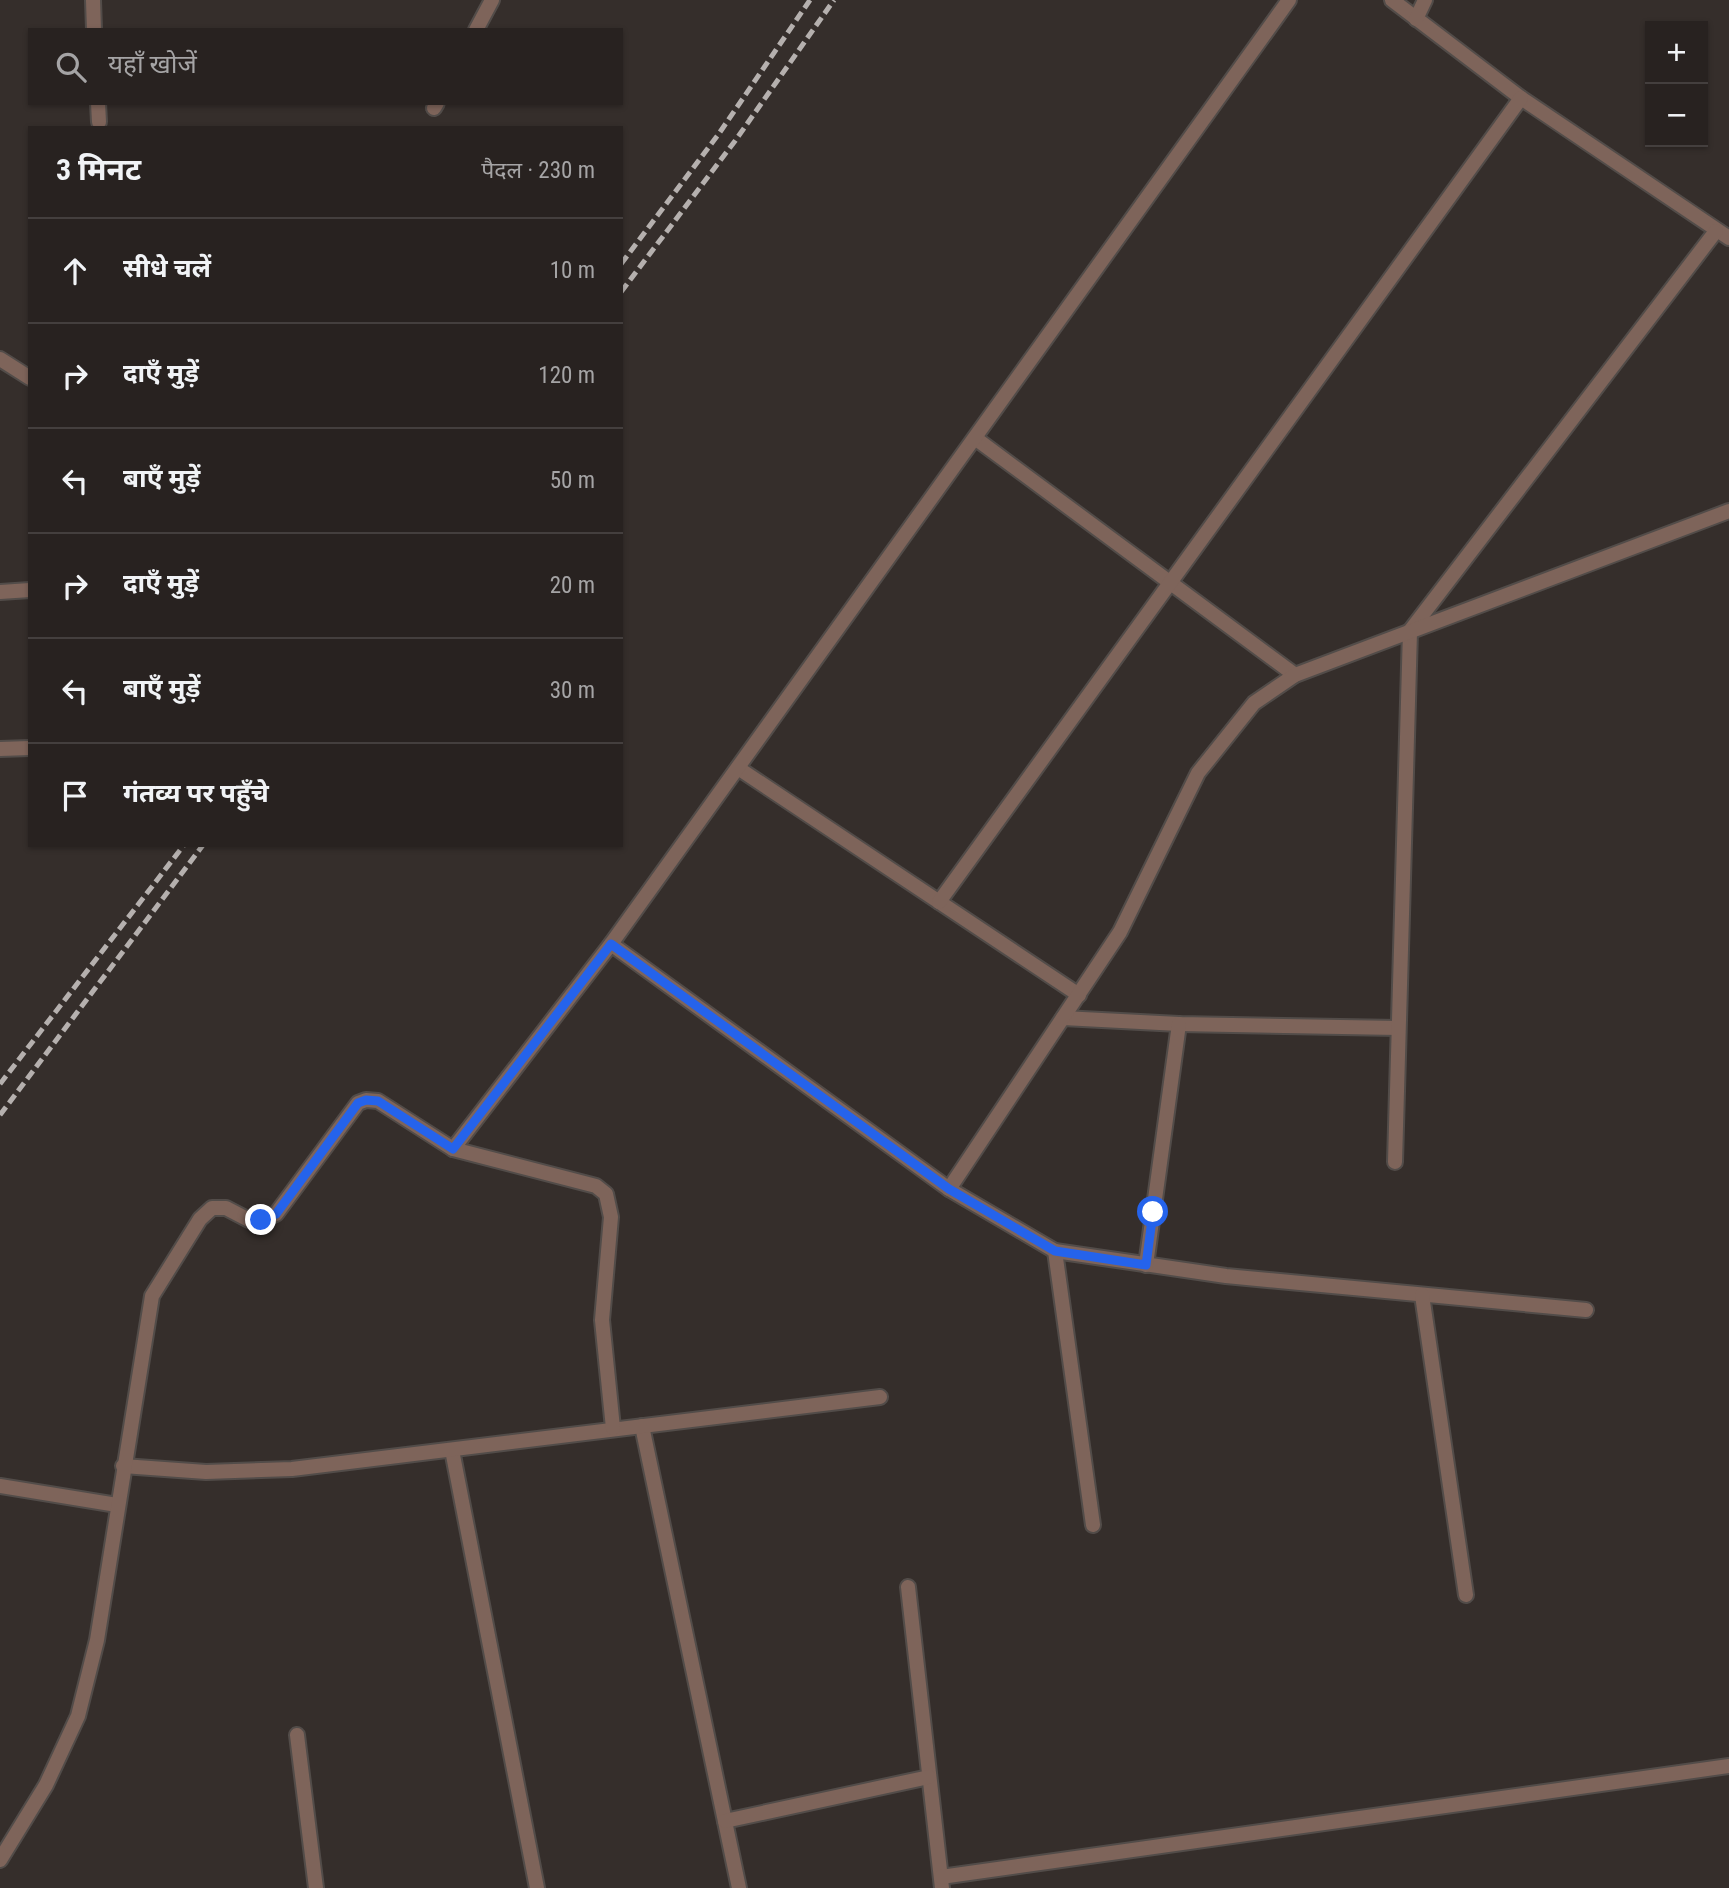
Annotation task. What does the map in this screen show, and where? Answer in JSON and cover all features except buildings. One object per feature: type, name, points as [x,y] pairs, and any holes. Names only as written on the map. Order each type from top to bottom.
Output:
[{"type":"street","points":[[93,0],[94,28]]},
{"type":"street","points":[[477,28],[492,0]]},
{"type":"street","points":[[453,1149],[611,944],[1289,0]]},
{"type":"street","points":[[1392,0],[1521,98],[1723,234],[1410,631],[1395,1162]]},
{"type":"street","points":[[1416,19],[1425,0]]},
{"type":"street","points":[[939,902],[1521,98]]},
{"type":"street","points":[[98,105],[99,122]]},
{"type":"street","points":[[0,359],[28,377]]},
{"type":"street","points":[[975,438],[1295,675]]},
{"type":"street","points":[[949,1189],[1120,932],[1198,773],[1254,703],[1295,675],[1729,511]]},
{"type":"street","points":[[0,592],[28,590]]},
{"type":"street","points":[[0,749],[28,748]]},
{"type":"street","points":[[738,768],[1079,995]]},
{"type":"street","points":[[611,944],[949,1189],[1055,1251],[1146,1265],[1586,1310]]},
{"type":"street","points":[[1063,1018],[1179,1024],[1398,1028]]},
{"type":"street","points":[[1146,1265],[1179,1024]]},
{"type":"street","points":[[0,1860],[46,1784],[78,1716],[97,1640],[152,1296],[200,1219],[212,1208],[226,1208],[249,1220],[261,1220],[276,1214],[358,1103],[366,1100],[378,1101],[453,1149],[596,1186],[606,1194],[611,1217],[602,1320],[612,1428]]},
{"type":"street","points":[[1055,1251],[1093,1525]]},
{"type":"street","points":[[1422,1295],[1466,1595]]},
{"type":"street","points":[[123,1466],[206,1472],[278,1470],[880,1397]]},
{"type":"street","points":[[642,1426],[739,1888]]},
{"type":"street","points":[[452,1450],[537,1888]]},
{"type":"street","points":[[0,1486],[117,1505]]},
{"type":"street","points":[[908,1587],[942,1883],[1729,1766]]},
{"type":"street","points":[[297,1735],[316,1888]]},
{"type":"street","points":[[725,1821],[929,1777]]},
{"type":"railway","points":[[623,261],[718,135],[810,0]]},
{"type":"railway","points":[[623,289],[735,141],[834,0]]},
{"type":"railway","points":[[0,1084],[182,847]]},
{"type":"railway","points":[[0,1115],[201,847]]},
{"type":"route","points":[[261,1220],[276,1214],[358,1103],[366,1100],[378,1101],[453,1149],[611,944],[949,1189],[1055,1251],[1146,1265],[1153,1212]]}]
